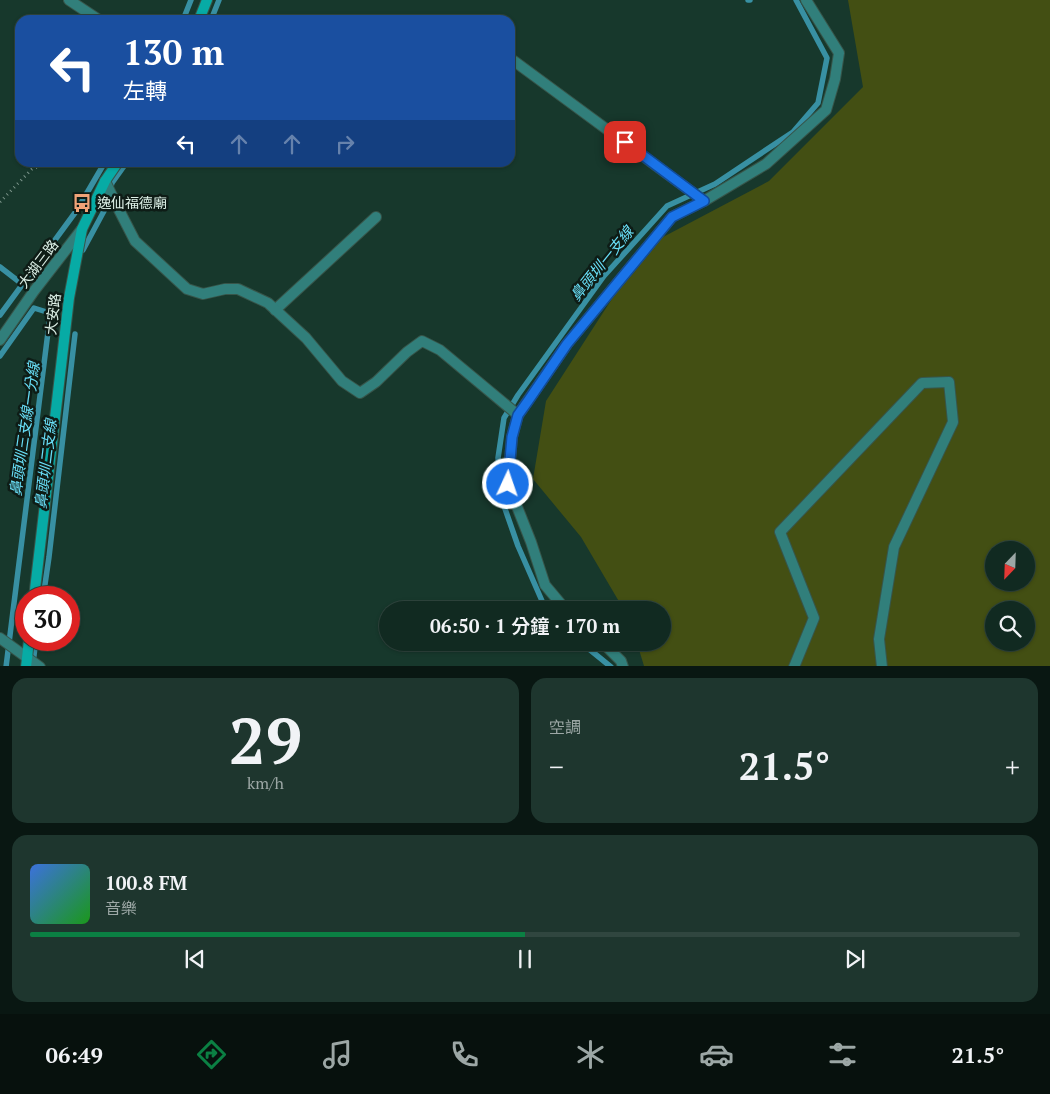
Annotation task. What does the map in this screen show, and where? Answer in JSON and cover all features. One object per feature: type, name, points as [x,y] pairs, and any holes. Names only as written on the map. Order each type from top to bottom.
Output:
[{"type":"street","points":[[69,0],[91,15]]},
{"type":"street","points":[[201,15],[208,0]]},
{"type":"street","points":[[558,601],[545,585],[531,542],[508,484],[512,437],[518,415],[567,344],[672,217],[704,201],[766,164],[826,110],[835,79],[839,53],[806,0]]},
{"type":"street","points":[[515,62],[704,201]]},
{"type":"street","name":"大安路","points":[[35,586],[69,298],[82,229],[105,181],[115,167]]},
{"type":"street","points":[[105,181],[135,241],[187,289],[203,294],[226,289],[238,289],[268,303],[306,338],[342,380],[360,393],[376,382],[407,352],[422,341],[440,350],[518,415]]},
{"type":"street","points":[[276,310],[376,217]]},
{"type":"street","name":"大湖三路","points":[[0,340],[34,291],[82,229]]},
{"type":"street","points":[[794,666],[814,618],[780,532],[922,383],[949,382],[953,422],[894,547],[879,639],[882,666]]},
{"type":"street","points":[[0,638],[26,662],[40,666]]},
{"type":"street","points":[[611,651],[621,661],[623,666]]},
{"type":"path","points":[[0,202],[32,169],[38,167]]},
{"type":"green space","points":[[848,0],[1050,0],[1050,666],[644,666],[639,651],[671,651],[671,601],[619,601],[581,537],[533,479],[546,401],[646,246],[769,181],[863,87]]},
{"type":"waterway","points":[[185,15],[191,0]]},
{"type":"waterway","name":"鼻頭圳二支線","points":[[213,15],[219,0]]},
{"type":"waterway","name":"鼻頭圳一支線","points":[[542,601],[518,546],[503,503],[498,458],[504,418],[518,395],[604,276],[667,206],[715,184],[793,132],[818,103],[827,58],[796,0]]},
{"type":"waterway","points":[[0,315],[77,210],[102,167]]},
{"type":"waterway","name":"鼻頭圳二支線","points":[[83,250],[104,211],[112,183],[123,167]]},
{"type":"waterway","points":[[0,267],[22,284]]},
{"type":"waterway","points":[[0,356],[34,308],[53,314]]},
{"type":"waterway","name":"鼻頭圳三支線一分線","points":[[6,666],[50,316],[53,314]]},
{"type":"waterway","name":"鼻頭圳二支線","points":[[45,586],[75,334]]},
{"type":"waterway","name":"鼻頭圳二支線","points":[[33,663],[35,651]]},
{"type":"waterway","name":"鼻頭圳一支線","points":[[591,651],[610,666]]},
{"type":"place","name":"逸仙福德廟","points":[[82,203]]},
{"type":"route","points":[[508,484],[512,437],[518,415],[567,344],[672,217],[704,201],[625,142]]}]
